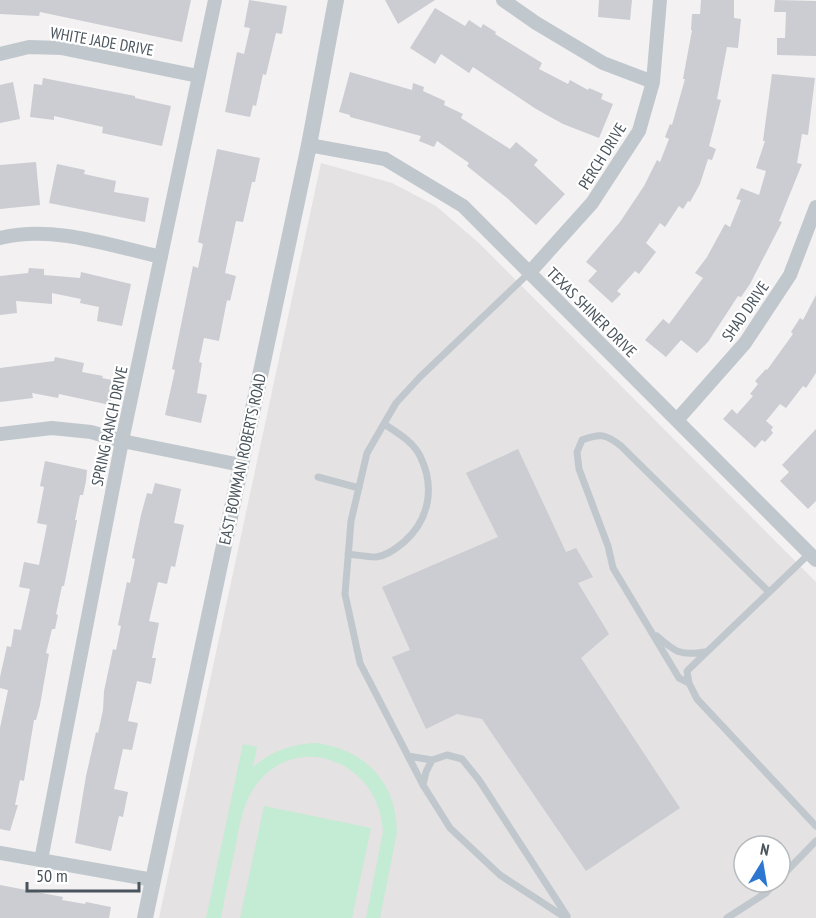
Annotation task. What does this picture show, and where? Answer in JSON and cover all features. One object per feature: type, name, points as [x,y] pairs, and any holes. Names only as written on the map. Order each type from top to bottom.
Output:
[{"type":"street","name":"SPRING RANCH DRIVE","points":[[40,860],[122,441],[215,0]]},
{"type":"street","name":"EAST BOWMAN ROBERTS ROAD","points":[[144,918],[309,145],[336,0]]},
{"type":"street","points":[[503,0],[536,23],[603,63],[653,82]]},
{"type":"street","name":"PERCH DRIVE","points":[[530,272],[592,203],[639,131],[653,82],[660,0]]},
{"type":"street","name":"WHITE JADE DRIVE","points":[[0,54],[29,47],[61,48],[198,76]]},
{"type":"street","name":"TEXAS SHINER DRIVE","points":[[309,145],[385,159],[463,206],[676,420],[814,553]]},
{"type":"street","name":"SHAD DRIVE","points":[[676,420],[745,343],[790,275],[816,207]]},
{"type":"street","points":[[0,238],[16,234],[64,234],[161,257]]},
{"type":"street","points":[[0,434],[52,428],[91,432],[122,441],[241,465]]},
{"type":"street","points":[[0,853],[153,880]]},
{"type":"lane","points":[[530,272],[420,377],[396,403],[384,423],[367,453],[351,521],[345,594],[360,663],[423,785],[450,828],[500,875],[567,918]]},
{"type":"lane","points":[[348,554],[378,557],[398,548],[412,535],[427,509],[428,482],[421,457],[403,437],[384,423]]},
{"type":"lane","points":[[689,684],[679,678],[613,568],[608,546],[579,469],[577,452],[582,440],[596,435],[609,437],[621,446],[769,592]]},
{"type":"lane","points":[[318,477],[359,488]]},
{"type":"lane","points":[[814,553],[769,592],[687,671],[689,684],[697,699],[816,826]]},
{"type":"lane","points":[[650,630],[674,651],[683,654],[707,652]]},
{"type":"lane","points":[[408,756],[432,760],[447,755],[462,759],[479,780],[567,918]]},
{"type":"lane","points":[[423,785],[432,760]]},
{"type":"lane","points":[[792,866],[816,841]]},
{"type":"lane","points":[[727,918],[764,894]]},
{"type":"shaded area","points":[[321,163],[392,183],[436,206],[480,244],[816,582],[816,918],[159,918]]},
{"type":"green space","points":[[316,743],[350,753],[363,761],[375,771],[391,798],[397,832],[380,918],[366,918],[383,832],[378,808],[368,787],[353,772],[334,761],[314,757],[293,759],[273,768],[251,792],[242,816],[221,918],[206,918],[243,744],[257,747],[253,767],[282,749]]},
{"type":"green space","points":[[264,806],[371,828],[352,918],[240,918]]},
{"type":"building","points":[[0,0],[191,0],[182,42],[40,12],[39,16],[0,14]]},
{"type":"building","points":[[249,0],[287,6],[282,34],[276,33],[266,75],[263,74],[256,106],[253,105],[250,117],[225,112],[237,52],[244,54],[250,28],[244,27]]},
{"type":"building","points":[[385,0],[435,0],[398,24]]},
{"type":"building","points":[[599,0],[632,0],[630,20],[598,17]]},
{"type":"building","points":[[701,0],[734,0],[734,18],[741,19],[738,48],[727,47],[717,99],[721,100],[709,146],[716,149],[712,160],[708,159],[700,184],[690,202],[688,201],[683,209],[679,206],[665,227],[660,223],[646,243],[656,252],[639,274],[635,271],[617,291],[621,294],[612,303],[588,281],[597,271],[586,262],[620,222],[644,186],[657,160],[660,162],[669,139],[665,137],[670,124],[672,125],[685,79],[683,79],[692,30],[692,14],[700,14]]},
{"type":"building","points":[[775,0],[816,1],[816,56],[777,55],[777,38],[785,38],[786,12],[774,12]]},
{"type":"building","points":[[435,8],[465,26],[469,20],[481,28],[483,24],[542,63],[539,69],[568,84],[570,80],[588,90],[589,88],[603,94],[601,99],[613,104],[599,138],[563,124],[536,109],[473,67],[469,73],[441,54],[435,64],[410,48]]},
{"type":"building","points":[[350,72],[412,90],[413,83],[424,87],[423,91],[445,101],[444,105],[463,114],[461,118],[510,149],[516,142],[538,160],[534,165],[565,194],[536,225],[467,166],[469,163],[437,141],[434,147],[419,141],[421,136],[339,112]]},
{"type":"building","points":[[772,74],[815,78],[808,135],[802,134],[797,163],[802,164],[779,221],[782,222],[750,284],[741,297],[738,296],[708,342],[697,353],[681,340],[666,357],[645,340],[663,319],[669,324],[703,278],[695,273],[707,257],[725,224],[730,227],[741,200],[736,199],[741,188],[759,195],[766,171],[756,168],[765,141],[763,141]]},
{"type":"building","points":[[43,78],[135,96],[135,98],[171,106],[162,146],[102,133],[103,127],[54,116],[54,120],[30,117],[34,84],[42,85]]},
{"type":"building","points":[[13,82],[20,119],[0,123],[0,85]]},
{"type":"building","points":[[217,149],[260,158],[243,222],[236,221],[225,273],[236,276],[230,301],[227,300],[219,341],[204,338],[199,362],[202,363],[197,393],[207,395],[201,423],[165,415],[193,266],[198,268],[203,244],[198,242]]},
{"type":"building","points":[[36,162],[40,205],[0,209],[0,165]]},
{"type":"building","points":[[57,164],[85,170],[84,174],[116,181],[114,192],[149,198],[145,222],[49,203]]},
{"type":"building","points":[[29,268],[44,269],[44,275],[80,278],[81,272],[131,284],[122,326],[97,321],[99,307],[80,303],[81,299],[52,293],[52,304],[16,301],[17,313],[0,315],[0,276],[28,273]]},
{"type":"building","points":[[816,295],[816,373],[806,388],[803,386],[786,408],[780,404],[766,421],[773,427],[771,430],[773,433],[755,448],[723,419],[732,409],[737,414],[753,396],[750,394],[758,384],[755,381],[767,370],[793,334],[791,332],[800,318],[803,320]]},
{"type":"building","points":[[55,357],[84,363],[82,372],[112,380],[114,382],[110,405],[59,394],[58,398],[32,393],[33,398],[0,402],[0,368],[54,361]]},
{"type":"building","points":[[816,429],[816,501],[808,509],[780,481],[789,472],[782,465]]},
{"type":"building","points":[[518,449],[566,552],[576,548],[593,577],[578,583],[609,634],[581,658],[680,808],[586,871],[482,719],[457,714],[426,729],[392,657],[410,650],[382,587],[498,537],[466,473]]},
{"type":"building","points":[[45,461],[87,470],[86,481],[83,495],[80,495],[55,629],[52,629],[46,653],[49,654],[40,705],[36,720],[34,720],[24,781],[20,780],[15,805],[18,805],[10,831],[0,829],[0,728],[8,690],[0,688],[0,677],[7,646],[11,647],[14,629],[21,630],[30,589],[19,587],[24,562],[39,565],[47,525],[37,523],[44,487],[40,486]]},
{"type":"building","points":[[155,483],[181,489],[174,523],[184,525],[175,567],[171,566],[167,584],[158,582],[149,621],[159,623],[152,658],[156,658],[151,684],[137,681],[128,721],[138,723],[132,750],[123,749],[114,789],[128,792],[123,817],[119,816],[111,851],[75,843],[86,776],[103,710],[104,691],[113,649],[116,650],[121,626],[118,625],[127,582],[130,583],[135,559],[132,558],[141,515],[147,493],[152,494]]},
{"type":"building","points":[[0,885],[63,897],[62,900],[111,907],[109,918],[0,918]]}]
